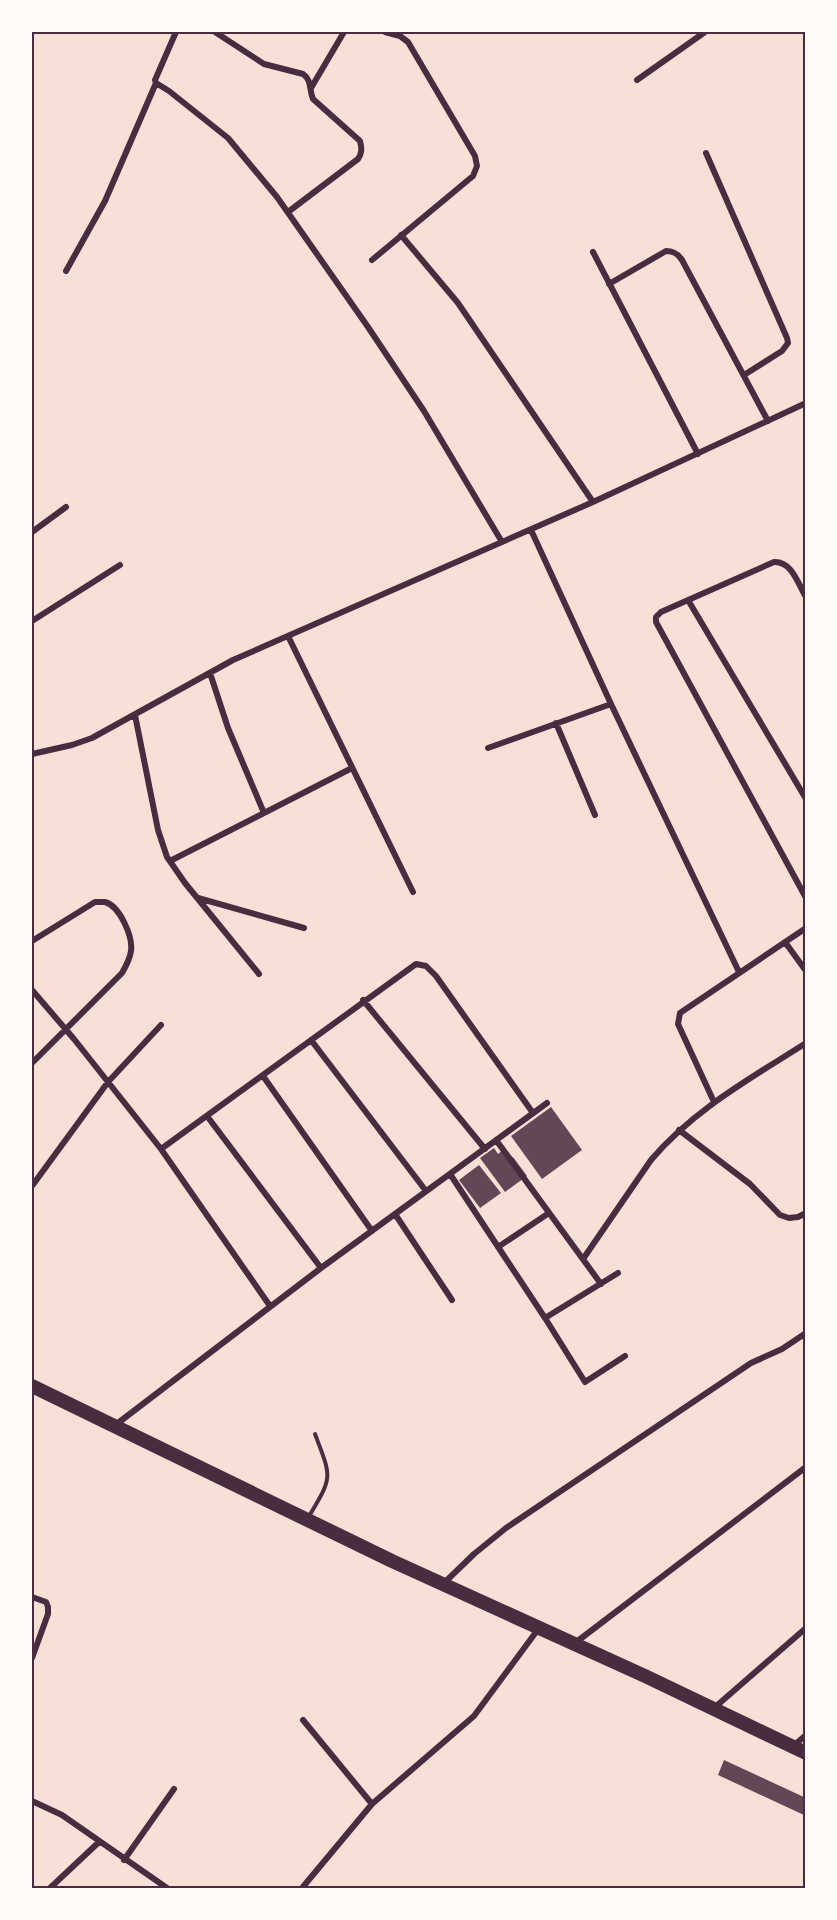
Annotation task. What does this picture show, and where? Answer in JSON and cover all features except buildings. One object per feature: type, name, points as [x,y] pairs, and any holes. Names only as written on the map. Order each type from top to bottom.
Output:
[{"type":"main road","points":[[32,1386],[308,1520],[806,1753]]},
{"type":"street","points":[[66,271],[105,201],[176,32]]},
{"type":"street","points":[[215,32],[264,64],[303,74],[309,80],[311,94],[318,104],[360,141],[362,148],[358,159],[288,212]]},
{"type":"street","points":[[310,88],[344,32]]},
{"type":"street","points":[[372,260],[472,176],[477,166],[408,42],[400,36],[386,32]]},
{"type":"street","points":[[637,80],[705,32]]},
{"type":"street","points":[[156,83],[228,138],[288,212],[424,411],[502,542]]},
{"type":"street","points":[[706,153],[788,343],[782,351],[744,375]]},
{"type":"street","points":[[401,235],[458,303],[593,502]]},
{"type":"street","points":[[609,284],[666,251],[678,254],[768,421]]},
{"type":"street","points":[[593,252],[698,454]]},
{"type":"street","points":[[32,754],[92,738],[233,660],[531,530],[806,403]]},
{"type":"street","points":[[32,532],[66,507]]},
{"type":"street","points":[[531,530],[610,704],[739,972]]},
{"type":"street","points":[[806,597],[790,569],[779,562],[774,562],[661,612],[656,617],[656,622],[806,898]]},
{"type":"street","points":[[32,621],[120,564]]},
{"type":"street","points":[[688,600],[806,799]]},
{"type":"street","points":[[288,636],[413,892]]},
{"type":"street","points":[[210,673],[228,728],[264,813]]},
{"type":"street","points":[[488,748],[610,704]]},
{"type":"street","points":[[135,715],[158,830],[170,861],[259,974]]},
{"type":"street","points":[[556,723],[595,815]]},
{"type":"street","points":[[170,861],[352,768]]},
{"type":"street","points":[[197,898],[304,928]]},
{"type":"street","points":[[32,941],[95,902],[104,902],[112,906],[124,921],[132,947],[122,973],[32,1063]]},
{"type":"street","points":[[714,1102],[678,1024],[678,1018],[684,1008],[806,928]]},
{"type":"street","points":[[785,942],[806,971]]},
{"type":"street","points":[[161,1149],[263,1077],[363,1000],[416,964],[426,966],[443,986],[533,1113]]},
{"type":"street","points":[[32,990],[161,1149],[270,1306]]},
{"type":"street","points":[[363,1000],[485,1149]]},
{"type":"street","points":[[32,1186],[108,1082],[161,1025]]},
{"type":"street","points":[[311,1040],[426,1191]]},
{"type":"street","points":[[583,1259],[651,1160],[679,1130],[714,1102],[806,1043]]},
{"type":"street","points":[[263,1077],[372,1231]]},
{"type":"street","points":[[114,1426],[270,1306],[547,1103]]},
{"type":"street","points":[[207,1116],[321,1268]]},
{"type":"street","points":[[679,1130],[745,1180],[780,1215],[789,1218],[806,1213]]},
{"type":"street","points":[[496,1140],[600,1284]]},
{"type":"street","points":[[450,1174],[585,1382],[625,1356]]},
{"type":"street","points":[[498,1247],[549,1213]]},
{"type":"street","points":[[395,1214],[452,1300]]},
{"type":"street","points":[[545,1318],[618,1273]]},
{"type":"street","points":[[443,1584],[474,1554],[506,1528],[751,1362],[782,1349],[806,1333]]},
{"type":"street","points":[[574,1644],[806,1467]]},
{"type":"street","points":[[32,1597],[46,1602],[48,1607],[48,1614],[32,1658]]},
{"type":"street","points":[[302,1888],[372,1804],[474,1716],[540,1628]]},
{"type":"street","points":[[713,1709],[806,1628]]},
{"type":"street","points":[[303,1720],[372,1804]]},
{"type":"street","points":[[792,1747],[806,1735]]},
{"type":"street","points":[[124,1860],[174,1789]]},
{"type":"street","points":[[32,1801],[62,1815],[167,1888]]},
{"type":"street","points":[[50,1888],[99,1842]]},
{"type":"lane","points":[[308,1520],[326,1489],[329,1478],[315,1434]]}]
